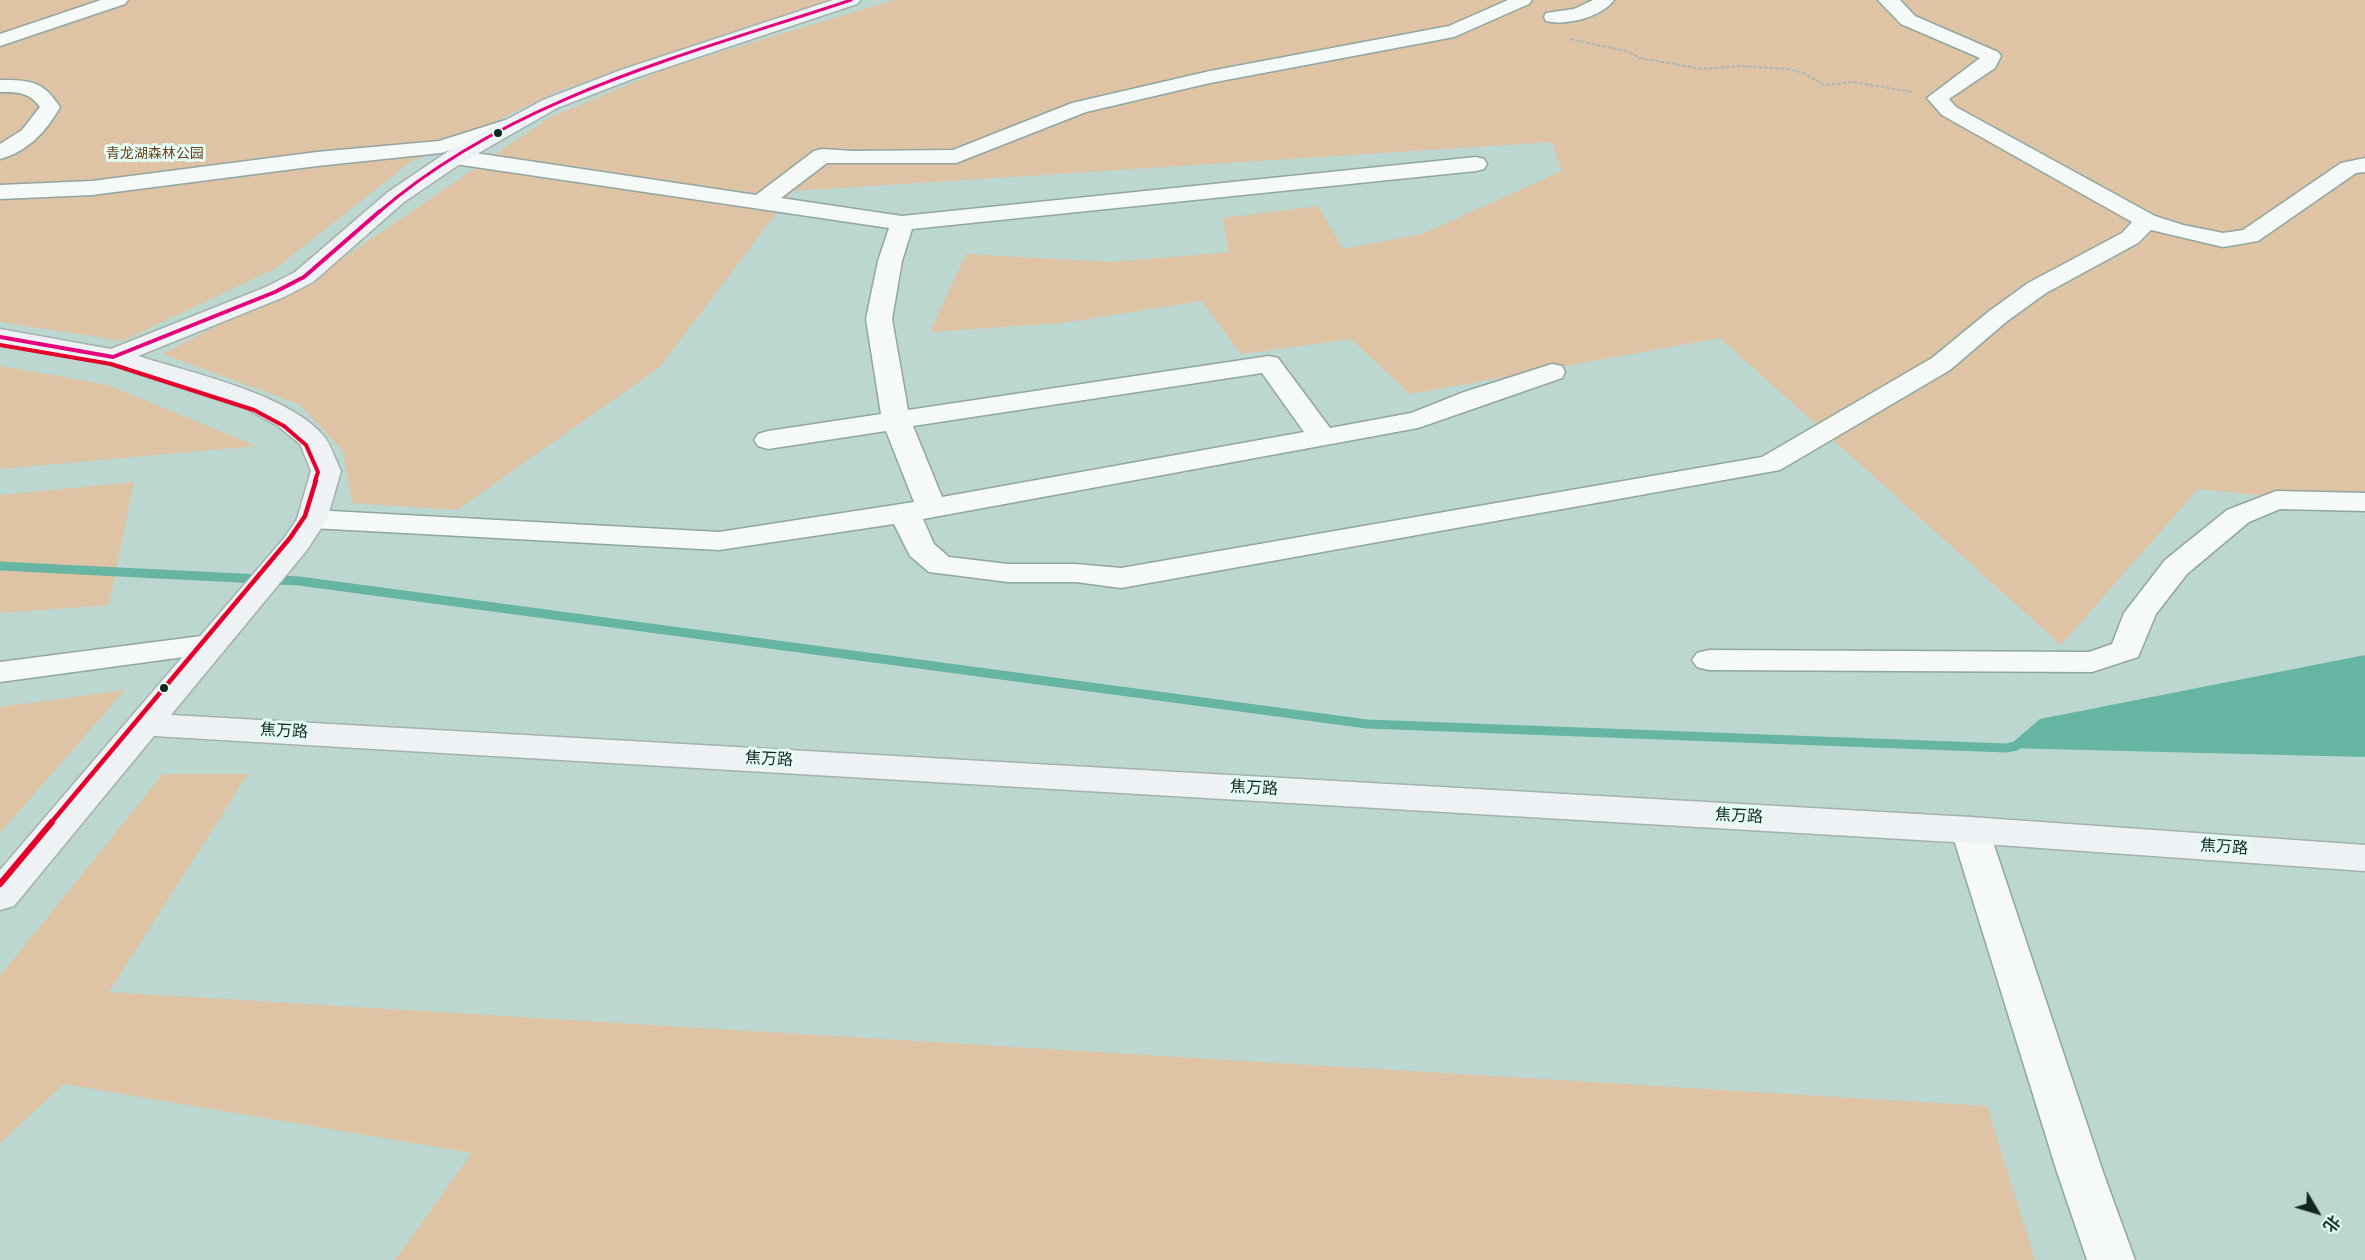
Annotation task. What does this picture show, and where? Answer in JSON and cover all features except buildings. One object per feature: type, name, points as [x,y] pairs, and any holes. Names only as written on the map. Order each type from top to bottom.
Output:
[{"type":"main road","points":[[113,357],[276,292],[304,277],[396,197],[456,157],[512,124],[590,87],[851,0]]},
{"type":"main road","points":[[0,337],[113,357],[257,403],[288,420],[312,440],[326,471],[304,531],[0,896]]},
{"type":"main road","name":"焦万路","points":[[143,724],[1970,830],[2365,858]]},
{"type":"street","points":[[0,40],[119,0]]},
{"type":"street","points":[[761,202],[822,156],[853,158],[956,156],[1079,107],[1210,77],[1454,30],[1523,0]]},
{"type":"street","points":[[1553,17],[1570,16],[1597,7],[1605,0]]},
{"type":"street","points":[[1887,0],[1892,2],[1908,20],[1991,56],[1988,64],[1937,98],[1949,111],[2147,221],[2178,231],[2223,240],[2250,236],[2349,168],[2365,165]]},
{"type":"street","points":[[0,86],[18,86],[39,92],[50,107],[45,119],[24,141],[0,152]]},
{"type":"street","points":[[0,192],[92,188],[317,159],[441,147],[512,124]]},
{"type":"street","points":[[456,157],[902,223],[1476,164]]},
{"type":"street","points":[[902,223],[890,261],[879,318],[896,420],[918,511],[921,549],[940,565],[1008,573],[1076,573],[1121,578],[1770,464],[1941,364],[1997,317],[2037,288],[2130,238],[2147,221]]},
{"type":"street","points":[[768,440],[1269,364],[1322,437]]},
{"type":"street","points":[[304,531],[719,541],[918,511],[1418,420],[1474,398],[1552,372]]},
{"type":"street","points":[[1709,660],[2092,662],[2126,650],[2140,614],[2176,567],[2238,516],[2276,500],[2365,502]]},
{"type":"street","points":[[0,672],[210,645]]},
{"type":"street","points":[[1970,830],[2076,1161],[2111,1260]]},
{"type":"path","points":[[1553,17],[1539,25],[1558,36],[1626,51],[1640,58],[1701,69],[1740,66],[1787,69],[1804,73],[1824,86],[1853,82],[1937,98]]},
{"type":"green space","name":"青龙湖森林公园","points":[[0,0],[831,0],[560,90],[409,163],[276,268],[122,341],[0,322]]},
{"type":"green space","points":[[894,0],[2365,0],[2365,506],[2198,489],[2061,645],[1720,338],[1410,394],[1351,339],[1241,354],[1202,301],[1061,323],[930,332],[966,254],[1112,262],[1229,252],[1223,218],[1318,206],[1343,249],[1422,234],[1562,171],[1552,142],[793,191],[660,367],[457,510],[352,503],[343,451],[299,404],[162,354],[324,271],[549,118],[668,68]]},
{"type":"green space","points":[[0,366],[108,385],[256,446],[0,469]]},
{"type":"green space","points":[[134,482],[109,605],[0,613],[0,495]]},
{"type":"green space","points":[[125,690],[0,833],[0,707]]},
{"type":"green space","points":[[163,774],[248,774],[109,992],[1987,1106],[2035,1260],[395,1260],[472,1153],[64,1084],[0,1143],[0,976]]},
{"type":"shaded area","points":[[2365,655],[2365,757],[2006,748],[2040,719]]},
{"type":"waterway","points":[[0,566],[299,581],[1367,724],[2006,748],[2016,746]]},
{"type":"transit line","points":[[113,357],[275,292],[304,277],[396,197],[455,157],[550,104],[628,74],[851,0]]},
{"type":"transit line","points":[[0,337],[113,357]]},
{"type":"transit line","points":[[0,345],[111,364],[254,410],[284,426],[306,445],[318,472],[305,516],[290,538],[0,884]]}]
